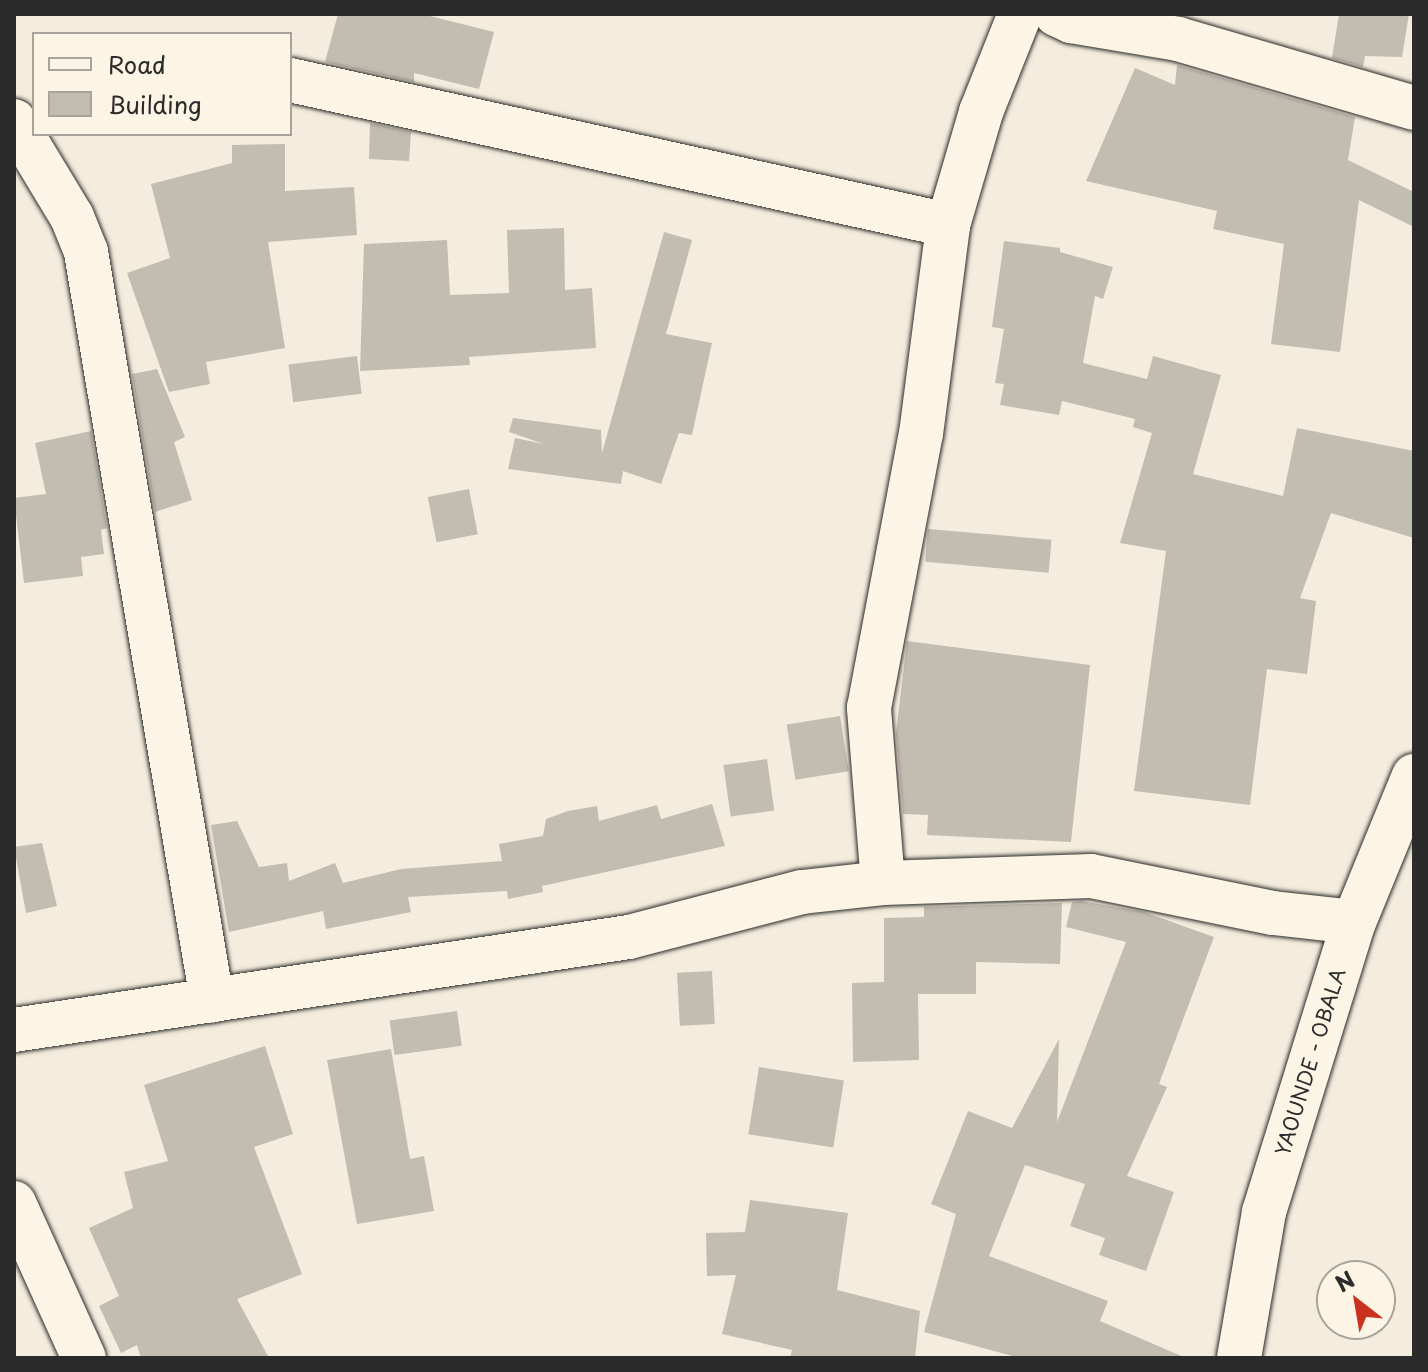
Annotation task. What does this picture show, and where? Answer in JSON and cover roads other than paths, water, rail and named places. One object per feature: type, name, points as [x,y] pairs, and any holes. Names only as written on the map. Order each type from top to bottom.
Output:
[{"type":"main road","points":[[883,883],[869,708],[921,434],[948,225],[981,112],[1020,14]]},
{"type":"main road","points":[[1056,14],[1071,21],[1178,39],[1414,108]]},
{"type":"main road","points":[[292,80],[948,225]]},
{"type":"main road","points":[[22,125],[72,217],[86,252],[212,1000]]},
{"type":"main road","name":"YAOUNDE - OBALA","points":[[1239,1358],[1264,1212],[1354,922],[1414,776]]},
{"type":"main road","points":[[14,1030],[629,937],[802,892],[883,883],[1091,876],[1273,913],[1354,922]]},
{"type":"main road","points":[[14,1203],[84,1358]]}]
